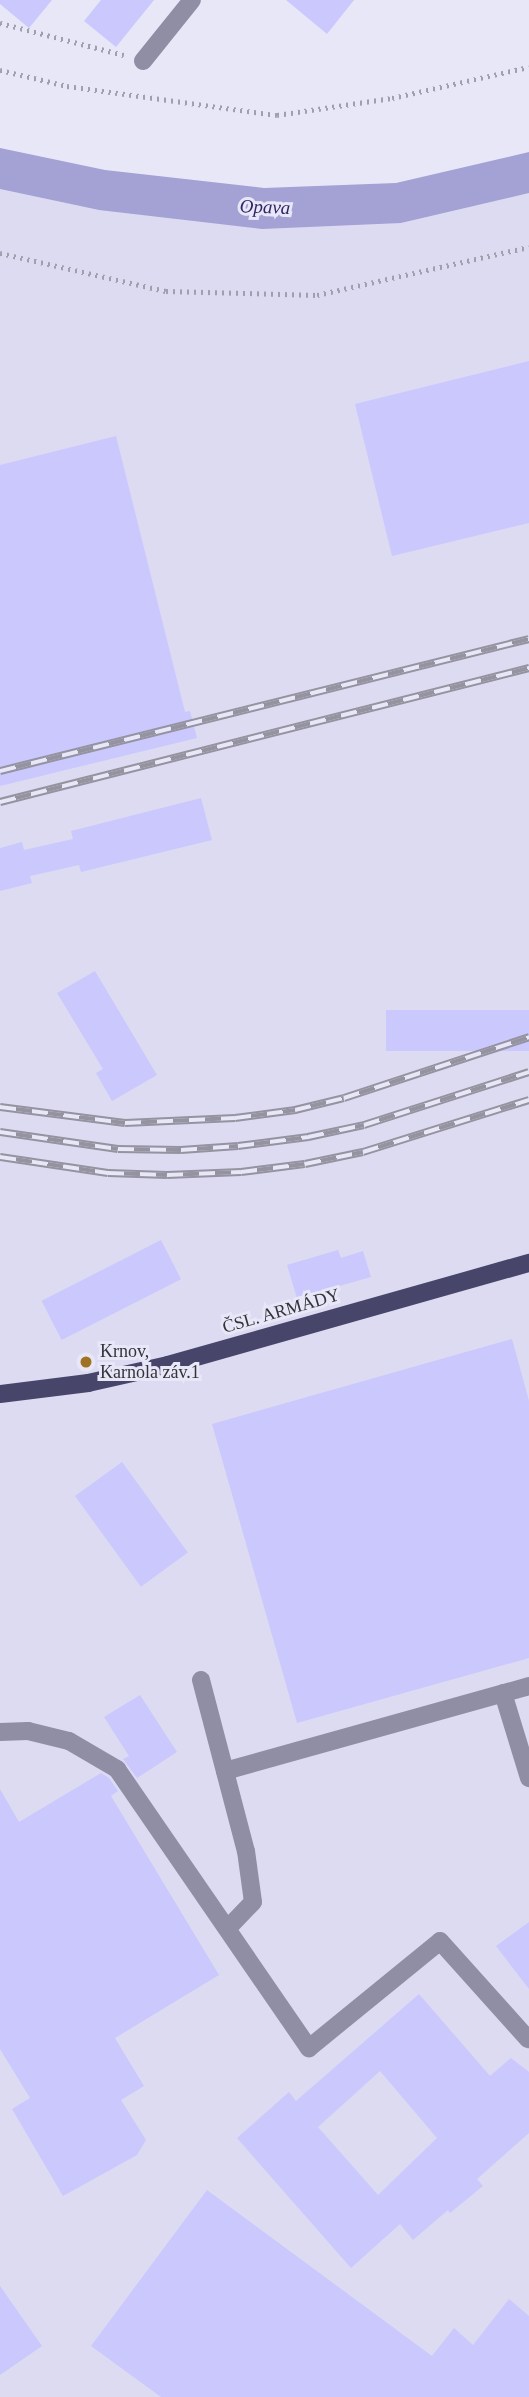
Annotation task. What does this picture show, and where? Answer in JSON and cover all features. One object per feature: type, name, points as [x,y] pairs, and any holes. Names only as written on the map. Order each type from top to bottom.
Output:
[{"type":"main road","name":"ČSL. ARMÁDY","points":[[0,1394],[88,1383],[168,1365],[529,1263]]},
{"type":"street","points":[[143,61],[192,0]]},
{"type":"street","points":[[201,1680],[246,1851],[253,1902],[228,1927]]},
{"type":"street","points":[[225,1770],[529,1686]]},
{"type":"street","points":[[503,1693],[529,1778]]},
{"type":"street","points":[[0,1732],[28,1731],[69,1741],[117,1769],[309,2048],[440,1941],[528,2039]]},
{"type":"path","points":[[0,23],[29,28],[143,61]]},
{"type":"path","points":[[0,70],[67,86],[277,115],[392,98],[529,67]]},
{"type":"path","points":[[0,253],[166,291],[317,295],[529,247]]},
{"type":"shaded area","points":[[0,189],[99,210],[401,223],[529,193],[529,2397],[0,2397]]},
{"type":"water","name":"Opava","points":[[0,148],[105,170],[264,188],[396,183],[529,152],[529,193],[401,223],[262,229],[99,210],[0,189]]},
{"type":"building","points":[[0,0],[52,0],[29,28],[0,4]]},
{"type":"building","points":[[101,0],[154,0],[116,47],[84,21]]},
{"type":"building","points":[[286,0],[354,0],[327,34]]},
{"type":"building","points":[[529,361],[529,523],[392,556],[355,404]]},
{"type":"building","points":[[116,436],[185,712],[190,711],[197,738],[0,786],[0,465]]},
{"type":"building","points":[[201,798],[212,840],[81,872],[79,865],[30,876],[32,883],[0,891],[0,848],[22,842],[24,850],[73,839],[71,831]]},
{"type":"building","points":[[95,971],[157,1075],[112,1101],[96,1073],[103,1069],[57,993]]},
{"type":"building","points":[[386,1010],[529,1010],[529,1051],[386,1051]]},
{"type":"building","points":[[161,1240],[181,1279],[62,1340],[42,1301]]},
{"type":"building","points":[[338,1250],[341,1258],[363,1251],[371,1277],[297,1298],[287,1265]]},
{"type":"building","points":[[512,1339],[529,1401],[529,1658],[297,1723],[212,1424]]},
{"type":"building","points":[[122,1462],[188,1553],[141,1587],[75,1496]]},
{"type":"building","points":[[140,1695],[177,1752],[137,1778],[123,1759],[129,1756],[104,1717]]},
{"type":"building","points":[[101,1773],[109,1778],[118,1791],[111,1796],[219,1975],[115,2038],[144,2086],[121,2100],[146,2140],[137,2155],[63,2196],[12,2109],[30,2098],[0,2049],[0,1789],[19,1822]]},
{"type":"building","points":[[529,1922],[529,1989],[496,1946]]},
{"type":"building","points":[[419,1994],[490,2076],[511,2058],[529,2072],[529,2133],[477,2179],[483,2186],[450,2213],[448,2210],[413,2240],[400,2224],[351,2268],[237,2138],[289,2092],[296,2101]],"holes":[[[380,2071],[437,2138],[378,2195],[318,2127]]]},
{"type":"building","points":[[207,2190],[432,2356],[454,2328],[473,2345],[509,2299],[529,2316],[529,2397],[161,2397],[91,2346]]},
{"type":"building","points":[[0,2286],[42,2346],[0,2375]]},
{"type":"railway","points":[[0,771],[529,639]]},
{"type":"railway","points":[[0,802],[529,668]]},
{"type":"railway","points":[[0,1107],[125,1123],[235,1118],[295,1110],[344,1098],[529,1037]]},
{"type":"railway","points":[[0,1132],[118,1149],[181,1150],[238,1146],[308,1137],[364,1125],[529,1072]]},
{"type":"railway","points":[[0,1157],[108,1173],[167,1175],[241,1172],[305,1164],[363,1152],[529,1100]]},
{"type":"place","name":"Krnov, Karnola záv.1","points":[[86,1362]]}]
